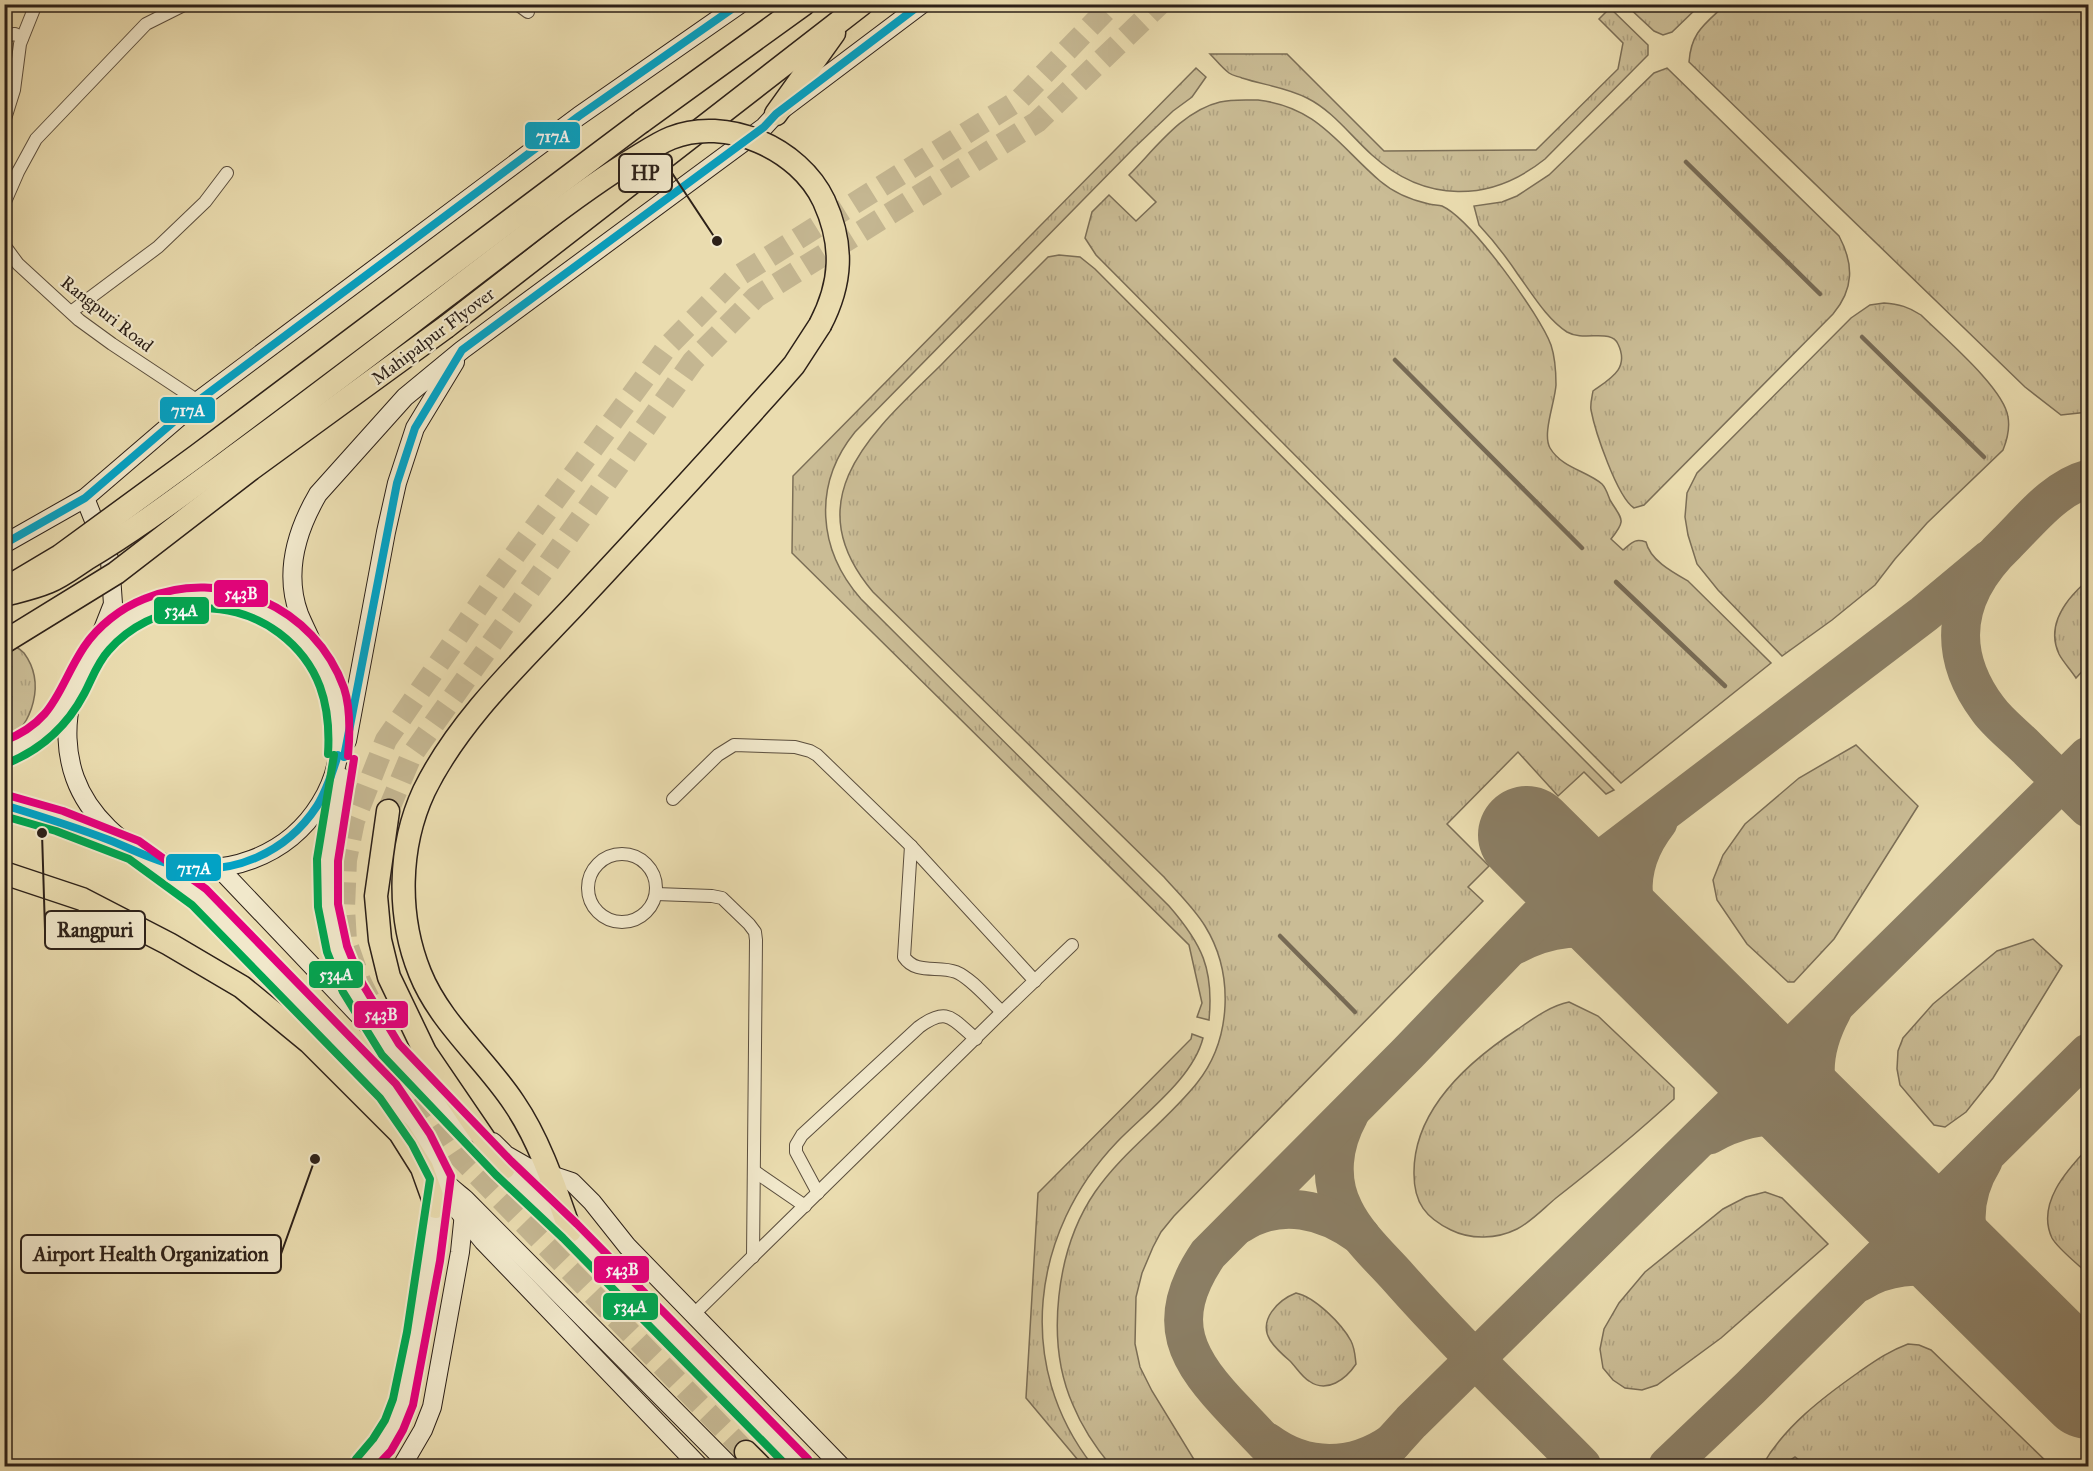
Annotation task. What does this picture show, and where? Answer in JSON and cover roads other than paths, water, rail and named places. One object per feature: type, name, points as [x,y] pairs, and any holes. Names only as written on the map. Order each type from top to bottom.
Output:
[{"type":"highway","points":[[4,590],[60,556],[198,455],[641,122],[804,4]]},
{"type":"highway","points":[[776,114],[856,9]]},
{"type":"highway","name":"Mahipalpur Flyover","points":[[4,642],[116,573],[251,469],[446,327],[856,9]]},
{"type":"highway","points":[[4,595],[48,582],[130,532],[247,447],[588,188],[671,138],[690,133],[728,133],[765,144],[782,154],[804,173],[822,196],[836,232],[838,270],[835,290],[820,325],[794,365],[700,471],[492,693],[438,765],[423,793],[408,842],[404,882],[405,913],[420,973],[433,1001],[515,1104],[550,1174],[570,1231]]},
{"type":"highway","points":[[388,811],[376,896],[380,940],[389,977],[425,1052],[504,1168]]},
{"type":"highway","points":[[4,873],[82,899],[169,944],[242,987],[309,1042],[400,1133],[438,1190]]},
{"type":"main road","points":[[4,544],[85,498],[198,401],[579,117],[740,4]]},
{"type":"main road","points":[[4,805],[59,821],[150,858],[175,866],[201,869],[236,865],[269,852],[298,832],[320,804],[334,772],[340,733],[333,690],[298,613],[294,592],[295,551],[300,531],[318,494],[405,397],[462,350],[764,127],[776,114],[922,4]]},
{"type":"main road","points":[[391,1050],[353,988],[337,950],[328,905],[327,860],[348,734],[397,483],[415,428],[462,350]]},
{"type":"main road","points":[[85,498],[111,561],[113,604],[96,649]]},
{"type":"main road","points":[[324,669],[297,634],[279,620],[238,601],[216,597],[182,599],[149,608],[129,618],[111,632],[96,649],[75,688],[69,710],[67,734],[69,756],[75,779],[85,800],[115,836],[199,897],[388,1091],[421,1139],[438,1190],[699,1467]]},
{"type":"main road","points":[[4,753],[40,734],[50,724],[75,688]]},
{"type":"main road","points":[[219,868],[504,1168],[570,1231],[801,1467]]},
{"type":"main road","points":[[478,1128],[506,1155],[527,1167],[572,1182],[592,1202],[627,1246],[841,1467]]},
{"type":"main road","points":[[438,1190],[465,1199],[745,1462]]},
{"type":"main road","points":[[364,1467],[382,1445],[394,1425],[403,1402],[430,1259],[438,1190]]},
{"type":"main road","points":[[402,1467],[423,1430],[432,1407],[460,1252],[465,1199]]},
{"type":"street","points":[[4,122],[14,90],[22,38],[36,4]]},
{"type":"street","points":[[4,204],[36,139],[146,24],[186,4]]},
{"type":"street","points":[[517,4],[528,12]]},
{"type":"street","points":[[4,36],[15,34],[22,38]]},
{"type":"street","points":[[71,312],[158,247],[205,202],[227,173]]},
{"type":"street","name":"Rangpuri Road","points":[[4,245],[18,264],[112,345],[198,401]]},
{"type":"street","points":[[673,799],[717,755],[735,745],[803,748],[817,755],[911,846],[1035,981]]},
{"type":"street","points":[[911,846],[904,957],[908,963],[917,968],[945,969],[962,975],[1002,1012]]},
{"type":"street","points":[[627,854],[639,858],[649,867],[655,879],[656,894],[652,905],[643,915],[631,921],[617,922],[604,917],[595,908],[589,896],[588,883],[592,870],[601,860],[613,855],[627,854]]},
{"type":"street","points":[[656,894],[722,898],[743,917],[754,932],[753,1257]]},
{"type":"street","points":[[693,1315],[1072,945]]},
{"type":"street","points":[[818,1193],[796,1152],[796,1145],[802,1135],[930,1019],[938,1016],[952,1018],[976,1039]]},
{"type":"street","points":[[754,1172],[804,1206]]},
{"type":"waterway","points":[[1686,162],[1820,294]]},
{"type":"waterway","points":[[1862,337],[1984,457]]},
{"type":"waterway","points":[[1395,360],[1582,548]]},
{"type":"waterway","points":[[1616,582],[1725,686]]},
{"type":"waterway","points":[[1280,936],[1355,1012]]},
{"type":"tunnel","points":[[746,1452],[458,1155],[415,1091],[360,981],[346,941],[344,908],[346,860],[354,821],[386,740],[495,582],[667,347],[735,278],[1019,100],[1112,4]]},
{"type":"tunnel","points":[[388,811],[411,756],[693,361],[756,297],[1037,122],[1160,4]]},
{"type":"place","name":"HP","points":[[717,241]]},
{"type":"place","name":"Rangpuri","points":[[42,833]]},
{"type":"place","name":"Airport Health Organization","points":[[315,1159]]}]
